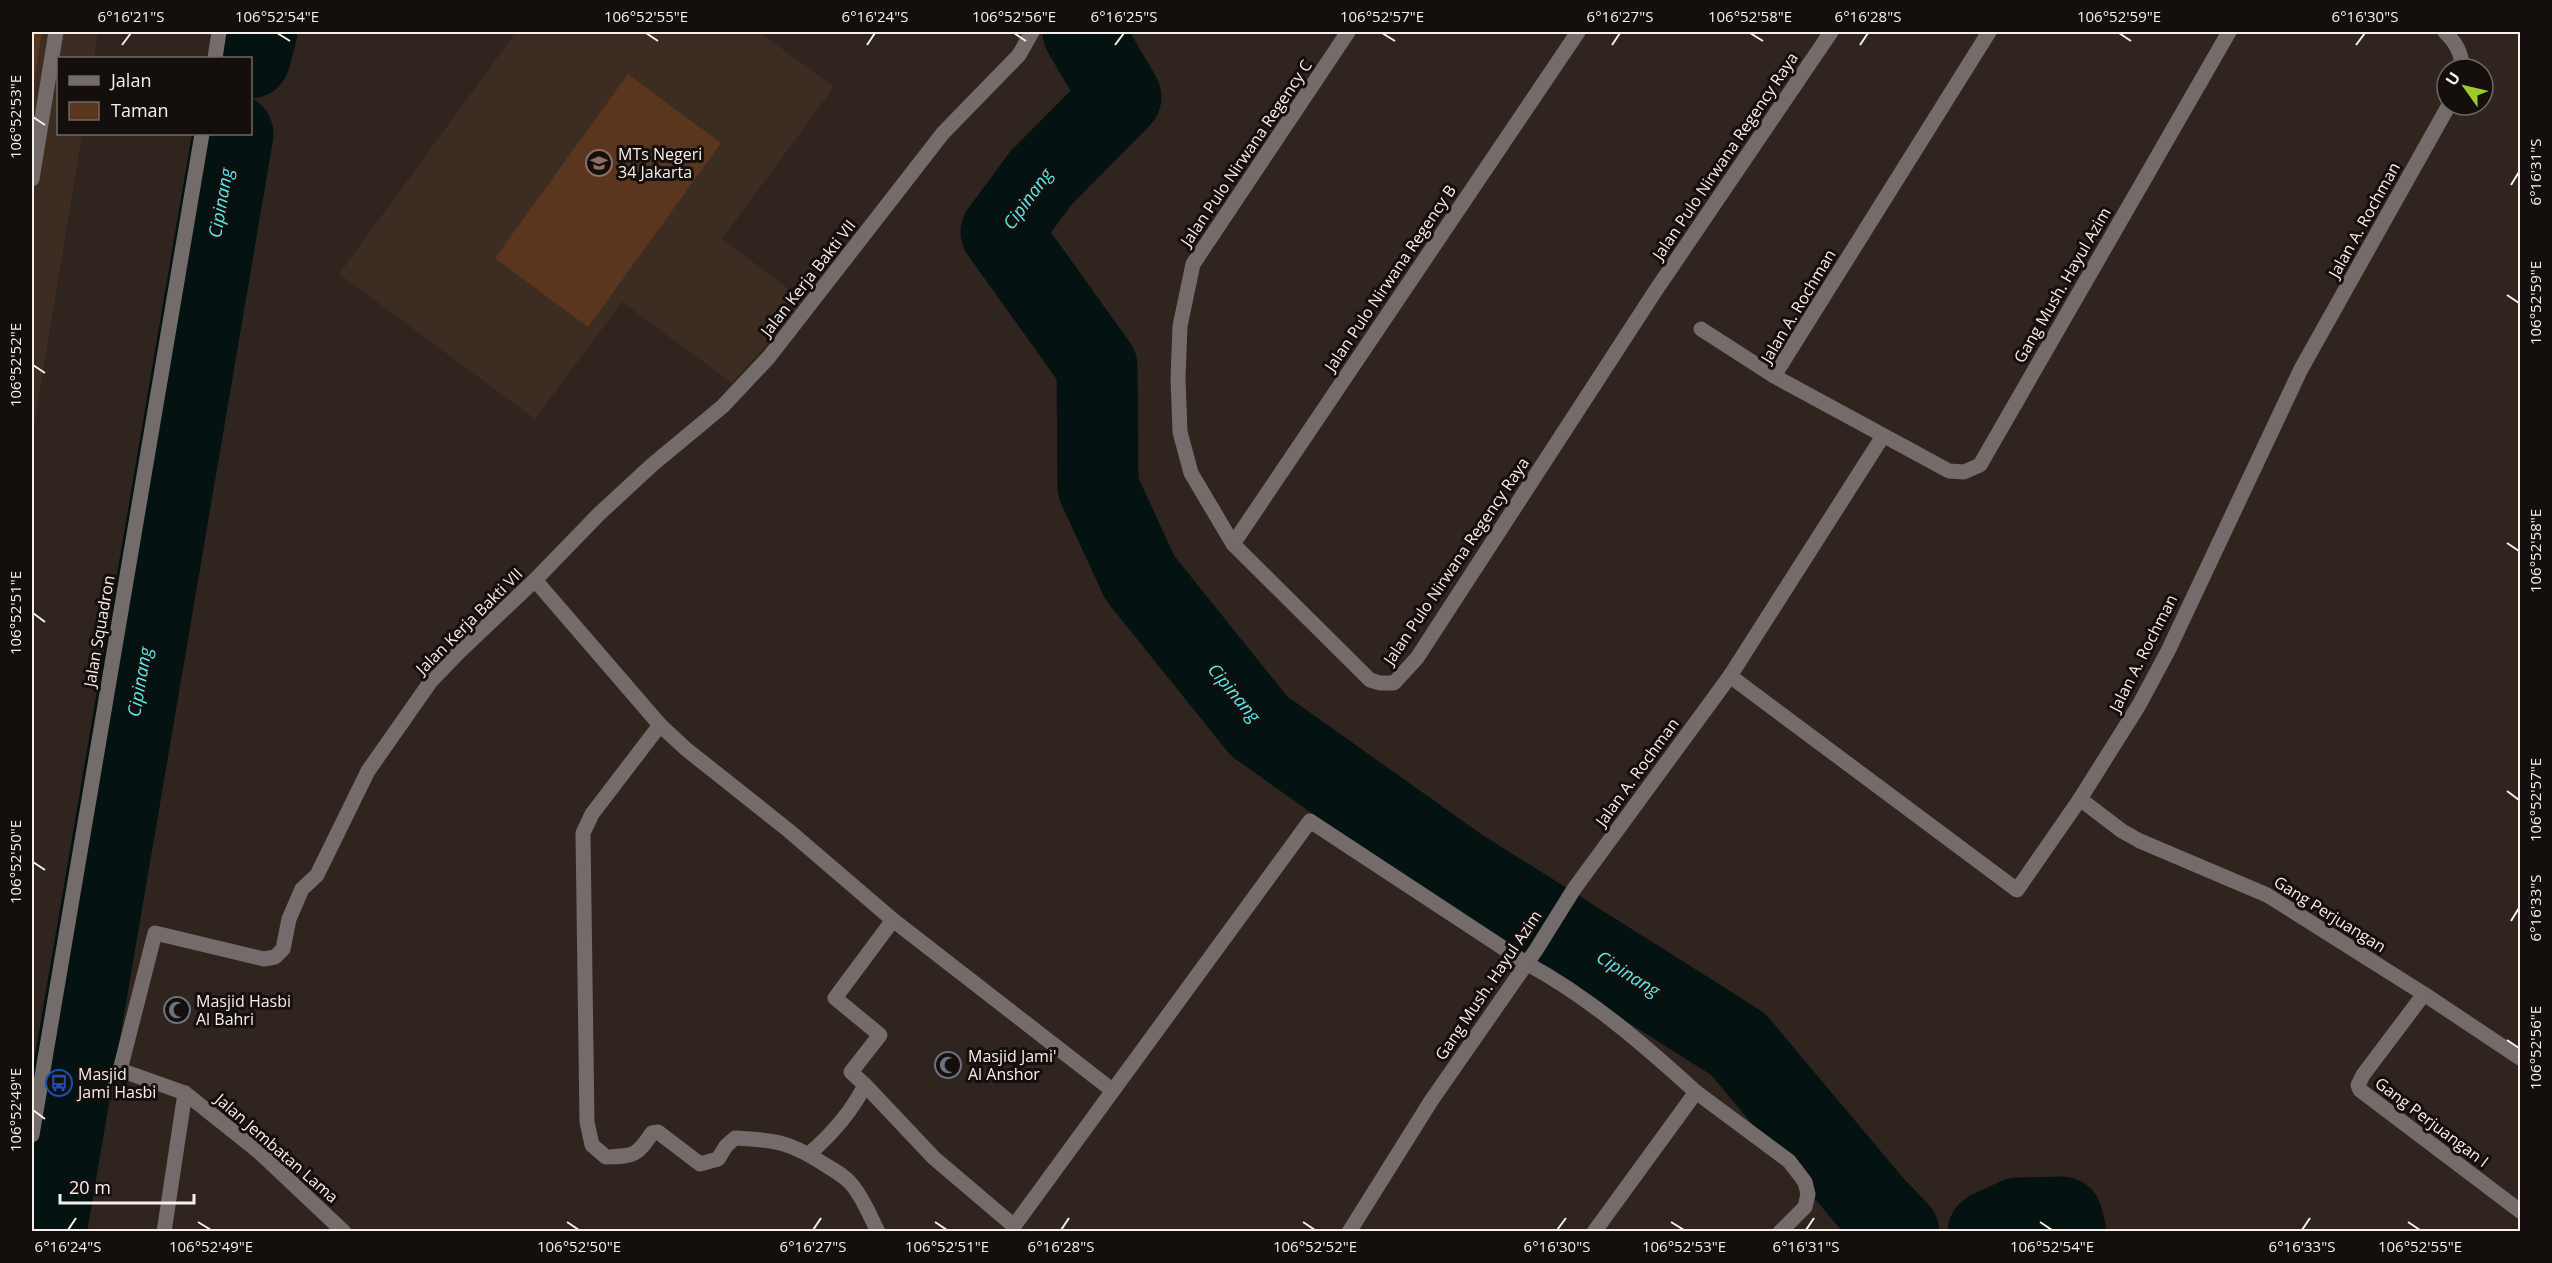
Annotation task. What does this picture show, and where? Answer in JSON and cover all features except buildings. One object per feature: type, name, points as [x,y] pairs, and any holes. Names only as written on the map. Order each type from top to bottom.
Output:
[{"type":"street","points":[[32,179],[56,32]]},
{"type":"street","points":[[214,57],[219,32]]},
{"type":"street","name":"Jalan Kerja Bakti VII","points":[[185,1093],[120,1070],[155,933],[264,959],[283,949],[289,919],[302,889],[317,875],[354,796],[379,753],[432,681],[599,514],[652,465],[723,406],[769,357],[943,133],[1019,55],[1032,32]]},
{"type":"street","name":"Jalan Pulo Nirwana Regency C","points":[[1193,264],[1348,32]]},
{"type":"street","name":"Jalan Pulo Nirwana Regency B","points":[[1233,544],[1578,32]]},
{"type":"street","name":"Jalan Pulo Nirwana Regency Raya","points":[[1193,264],[1180,326],[1178,378],[1180,432],[1191,473],[1233,544],[1370,680],[1394,683],[1417,657],[1661,283],[1831,32]]},
{"type":"street","name":"Jalan A. Rochman","points":[[1574,889],[1730,676],[1883,436],[1774,376],[1989,32]]},
{"type":"street","name":"Gang Mush. Hayul Azim","points":[[1883,436],[1949,471],[1964,472],[1980,465],[2229,32]]},
{"type":"street","points":[[2445,32],[2454,40],[2462,57]]},
{"type":"street","name":"Jalan A. Rochman","points":[[1730,676],[2017,890],[2085,802],[2139,705],[2168,651],[2301,369],[2443,117]]},
{"type":"street","name":"Jalan Squadron","points":[[32,1135],[202,135]]},
{"type":"street","points":[[1701,329],[1774,376]]},
{"type":"street","points":[[535,580],[660,725],[686,749],[788,830],[893,920],[1112,1090]]},
{"type":"street","points":[[660,725],[592,814],[583,833],[587,1122],[592,1145],[606,1157],[631,1156],[639,1153],[652,1133],[657,1132],[673,1141],[700,1164],[717,1159],[735,1138],[778,1141],[809,1154],[845,1178],[852,1185],[878,1232]]},
{"type":"street","name":"Gang Perjuangan","points":[[2085,802],[2140,841],[2267,895],[2424,994],[2520,1058]]},
{"type":"street","points":[[893,920],[835,998],[880,1035],[851,1071],[934,1158],[1015,1230],[1112,1090],[1310,821],[1531,956],[1555,979],[1630,1034],[1696,1092],[1789,1161],[1805,1182],[1808,1194],[1806,1206],[1780,1232]]},
{"type":"street","name":"Gang Mush. Hayul Azim","points":[[1349,1232],[1431,1101],[1531,956],[1574,889]]},
{"type":"street","name":"Gang Perjuangan I","points":[[2424,994],[2363,1075],[2358,1084],[2360,1089],[2520,1211]]},
{"type":"street","points":[[809,1154],[843,1120],[865,1085]]},
{"type":"street","points":[[1594,1232],[1696,1092]]},
{"type":"street","points":[[164,1232],[185,1093]]},
{"type":"street","name":"Jalan Jembatan Lama","points":[[185,1093],[259,1152],[344,1232]]},
{"type":"shaded area","points":[[32,32],[98,32],[94,57],[57,57],[57,135],[82,135],[32,439]]},
{"type":"shaded area","name":"MTs Negeri 34 Jakarta","points":[[516,32],[759,32],[834,87],[722,239],[805,301],[732,383],[622,302],[535,419],[339,274]]},
{"type":"green space","points":[[32,32],[42,32],[32,93]]},
{"type":"green space","points":[[628,74],[721,143],[588,327],[495,258]]},
{"type":"waterway","name":"Cipinang","points":[[250,57],[257,32]]},
{"type":"waterway","name":"Cipinang","points":[[1083,32],[1121,97],[1041,178],[1001,232],[1097,366],[1098,487],[1140,578],[1259,726],[1459,868],[1738,1044],[1873,1205],[1899,1232]]},
{"type":"waterway","name":"Cipinang","points":[[46,1232],[233,135]]},
{"type":"waterway","name":"Cipinang","points":[[1988,1232],[2018,1218],[2062,1217],[2066,1232]]},
{"type":"place","name":"MTs Negeri 34 Jakarta","points":[[599,163]]},
{"type":"place","name":"Masjid Hasbi Al Bahri","points":[[177,1010]]},
{"type":"place","name":"Masjid Jami' Al Anshor","points":[[948,1065]]},
{"type":"place","name":"Masjid Jami Hasbi","points":[[59,1083]]}]
